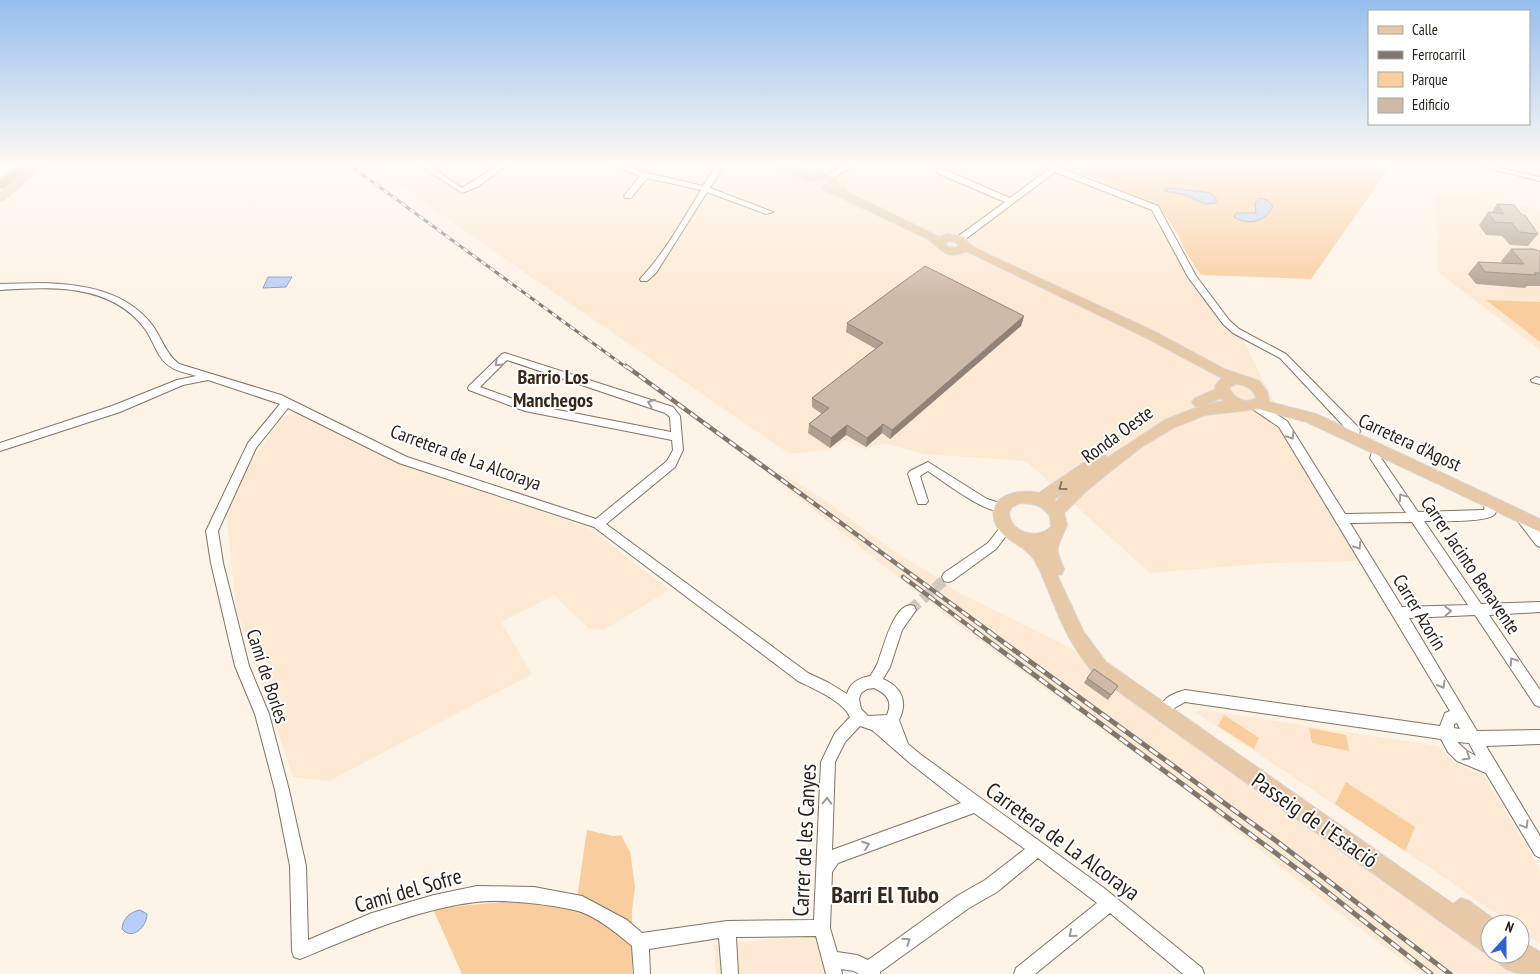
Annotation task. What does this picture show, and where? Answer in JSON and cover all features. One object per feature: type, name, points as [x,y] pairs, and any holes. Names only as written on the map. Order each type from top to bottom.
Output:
[{"type":"main road","points":[[882,209],[932,236],[943,239],[944,249],[952,251],[962,245]]},
{"type":"main road","points":[[962,245],[1176,347],[1219,372],[1252,384],[1255,402],[1230,400],[1213,375],[1168,349],[962,245]]},
{"type":"main road","name":"Ronda Oeste","points":[[1040,500],[1050,495],[1162,416],[1213,398],[1223,389],[1227,381],[1236,379]]},
{"type":"main road","name":"Carretera d'Agost","points":[[1255,402],[1286,405],[1354,431],[1540,519]]},
{"type":"main road","name":"Carretera d'Agost","points":[[1255,402],[1312,418],[1540,526]]},
{"type":"main road","name":"Ronda Oeste","points":[[1056,512],[1076,490],[1163,425],[1197,411],[1220,405],[1255,402]]},
{"type":"main road","points":[[1053,536],[1039,542],[1016,535],[1001,518],[1002,508],[1010,500],[1018,497],[1032,497],[1040,500],[1056,512],[1059,528],[1053,536],[1049,553],[1088,636],[1113,667],[1169,705]]},
{"type":"main road","name":"Passeig de l'Estació","points":[[1016,535],[1039,554],[1077,636],[1100,668],[1480,936]]},
{"type":"main road","name":"Passeig de l'Estació","points":[[1169,705],[1480,923]]},
{"type":"main road","points":[[1518,964],[1531,974]]},
{"type":"street","points":[[644,278],[650,276],[692,209]]},
{"type":"street","points":[[762,209],[769,212]]},
{"type":"street","points":[[962,245],[1002,209]]},
{"type":"street","points":[[1157,209],[1192,277],[1226,322],[1236,331],[1283,356],[1354,431]]},
{"type":"street","name":"Carretera de La Alcoraya","points":[[0,286],[81,287],[100,291],[132,308],[149,327],[166,358],[172,364],[186,371],[286,403],[403,460],[598,524],[804,677],[824,687],[851,705]]},
{"type":"street","points":[[598,524],[671,464],[678,450],[677,437],[675,416],[669,410],[505,356],[473,388],[525,407],[677,437]]},
{"type":"street","points":[[0,447],[116,409],[181,382],[208,377]]},
{"type":"street","name":"Carrer Azorín","points":[[1255,402],[1283,424],[1399,613],[1540,850]]},
{"type":"street","name":"Camí de Borles","points":[[286,403],[281,412],[252,446],[212,531],[217,563],[242,666],[262,714],[282,790],[298,866],[300,951]]},
{"type":"street","name":"Carrer Jacinto Benavente","points":[[1378,450],[1375,458],[1540,701]]},
{"type":"street","points":[[922,501],[914,474],[928,466],[982,502],[1002,508]]},
{"type":"street","points":[[1341,518],[1484,515],[1490,512],[1490,502]]},
{"type":"street","points":[[1520,517],[1540,542]]},
{"type":"street","points":[[948,577],[992,546],[1016,535]]},
{"type":"street","points":[[1399,613],[1540,607]]},
{"type":"street","points":[[880,684],[886,677],[883,667],[896,627],[910,610]]},
{"type":"street","points":[[892,720],[878,725],[869,724],[859,718],[853,712],[851,705],[855,689],[865,683],[880,684],[893,692],[897,700],[897,709],[892,720],[902,746]]},
{"type":"street","name":"Carretera de La Alcoraya","points":[[824,687],[855,689]]},
{"type":"street","points":[[1169,705],[1176,699],[1185,696],[1486,739],[1540,737]]},
{"type":"street","points":[[1460,716],[1450,718],[1445,725],[1445,734],[1454,747],[1467,759],[1491,767]]},
{"type":"street","name":"Carrer de les Canyes","points":[[832,967],[822,928],[828,762],[832,750],[846,727],[859,718]]},
{"type":"street","name":"Carretera de La Alcoraya","points":[[878,725],[894,742],[902,746],[975,805],[1037,848],[1155,937],[1196,974]]},
{"type":"street","points":[[825,868],[833,857],[975,805]]},
{"type":"street","points":[[832,967],[866,969],[963,902],[991,886],[1037,848]]},
{"type":"street","name":"Camí del Sofre","points":[[300,951],[372,921],[434,902],[476,894],[534,895],[582,904],[621,926],[640,942]]},
{"type":"street","points":[[1022,974],[1110,903]]},
{"type":"street","points":[[642,974],[640,942],[727,929],[822,928]]},
{"type":"street","points":[[727,929],[730,974]]},
{"type":"shaded area","points":[[435,209],[1152,209],[1204,287],[1238,329],[1262,379],[1361,561],[1268,563],[1150,573],[1026,461],[924,454],[884,443],[866,449],[845,440],[832,449],[790,454]]},
{"type":"shaded area","points":[[1436,209],[1540,210],[1540,350],[1438,272]]},
{"type":"shaded area","points":[[297,412],[405,464],[591,529],[669,590],[604,630],[588,628],[554,595],[501,622],[532,674],[329,781],[293,777],[236,608],[226,511],[244,474],[280,419]]},
{"type":"shaded area","points":[[785,475],[823,499],[899,555],[929,572],[957,592],[1081,653],[1093,668],[1091,675],[1119,695],[1121,692],[1480,946],[1480,964],[1506,964],[1520,974],[1421,974],[1329,905],[1181,787],[957,624],[776,480]]},
{"type":"shaded area","points":[[1203,710],[1438,746],[1454,762],[1484,776],[1540,869],[1540,944],[1530,937],[1530,914],[1497,914],[1195,712]]},
{"type":"shaded area","points":[[817,934],[828,974],[716,974],[714,945]]},
{"type":"green space","points":[[1161,209],[1360,209],[1311,279],[1201,275],[1187,254],[1177,233]]},
{"type":"green space","points":[[1486,300],[1540,302],[1540,342]]},
{"type":"green space","points":[[1224,715],[1259,738],[1254,749],[1218,726]]},
{"type":"green space","points":[[1309,728],[1346,735],[1349,751],[1312,743]]},
{"type":"green space","points":[[1346,782],[1415,827],[1405,851],[1335,804]]},
{"type":"green space","points":[[587,830],[613,836],[621,835],[630,852],[635,886],[632,911],[632,974],[462,974],[433,909],[522,903],[558,907],[575,912]]},
{"type":"water","points":[[1256,209],[1271,209],[1266,216],[1256,221],[1239,220],[1234,217],[1236,213],[1256,213]]},
{"type":"water","points":[[268,277],[292,277],[286,287],[263,288]]},
{"type":"water","points":[[140,910],[147,914],[142,928],[130,934],[122,929],[125,919],[133,912]]},
{"type":"building","points":[[1501,209],[1518,209],[1522,215],[1525,215],[1538,234],[1519,232],[1512,223],[1495,222],[1488,212],[1504,214]]},
{"type":"building","points":[[1511,249],[1534,249],[1540,251],[1540,273],[1534,273],[1536,275],[1485,272],[1478,262],[1524,264]]},
{"type":"building","points":[[925,266],[1024,316],[892,430],[883,424],[867,438],[847,425],[831,438],[809,424],[829,408],[812,398],[883,343],[847,323]]},
{"type":"building","points":[[1094,669],[1118,686],[1111,695],[1087,678]]},
{"type":"tunnel","points":[[910,610],[948,577]]},
{"type":"railway","points":[[410,209],[627,368]]},
{"type":"railway","points":[[626,366],[990,632]]},
{"type":"railway","points":[[903,577],[977,632]]},
{"type":"railway","points":[[975,631],[1312,880],[1431,974]]},
{"type":"railway","points":[[988,631],[1275,840],[1450,974]]},
{"type":"district","name":"Barrio Los Manchegos","points":[[553,388]]},
{"type":"district","name":"Barri El Tubo","points":[[885,894]]}]
